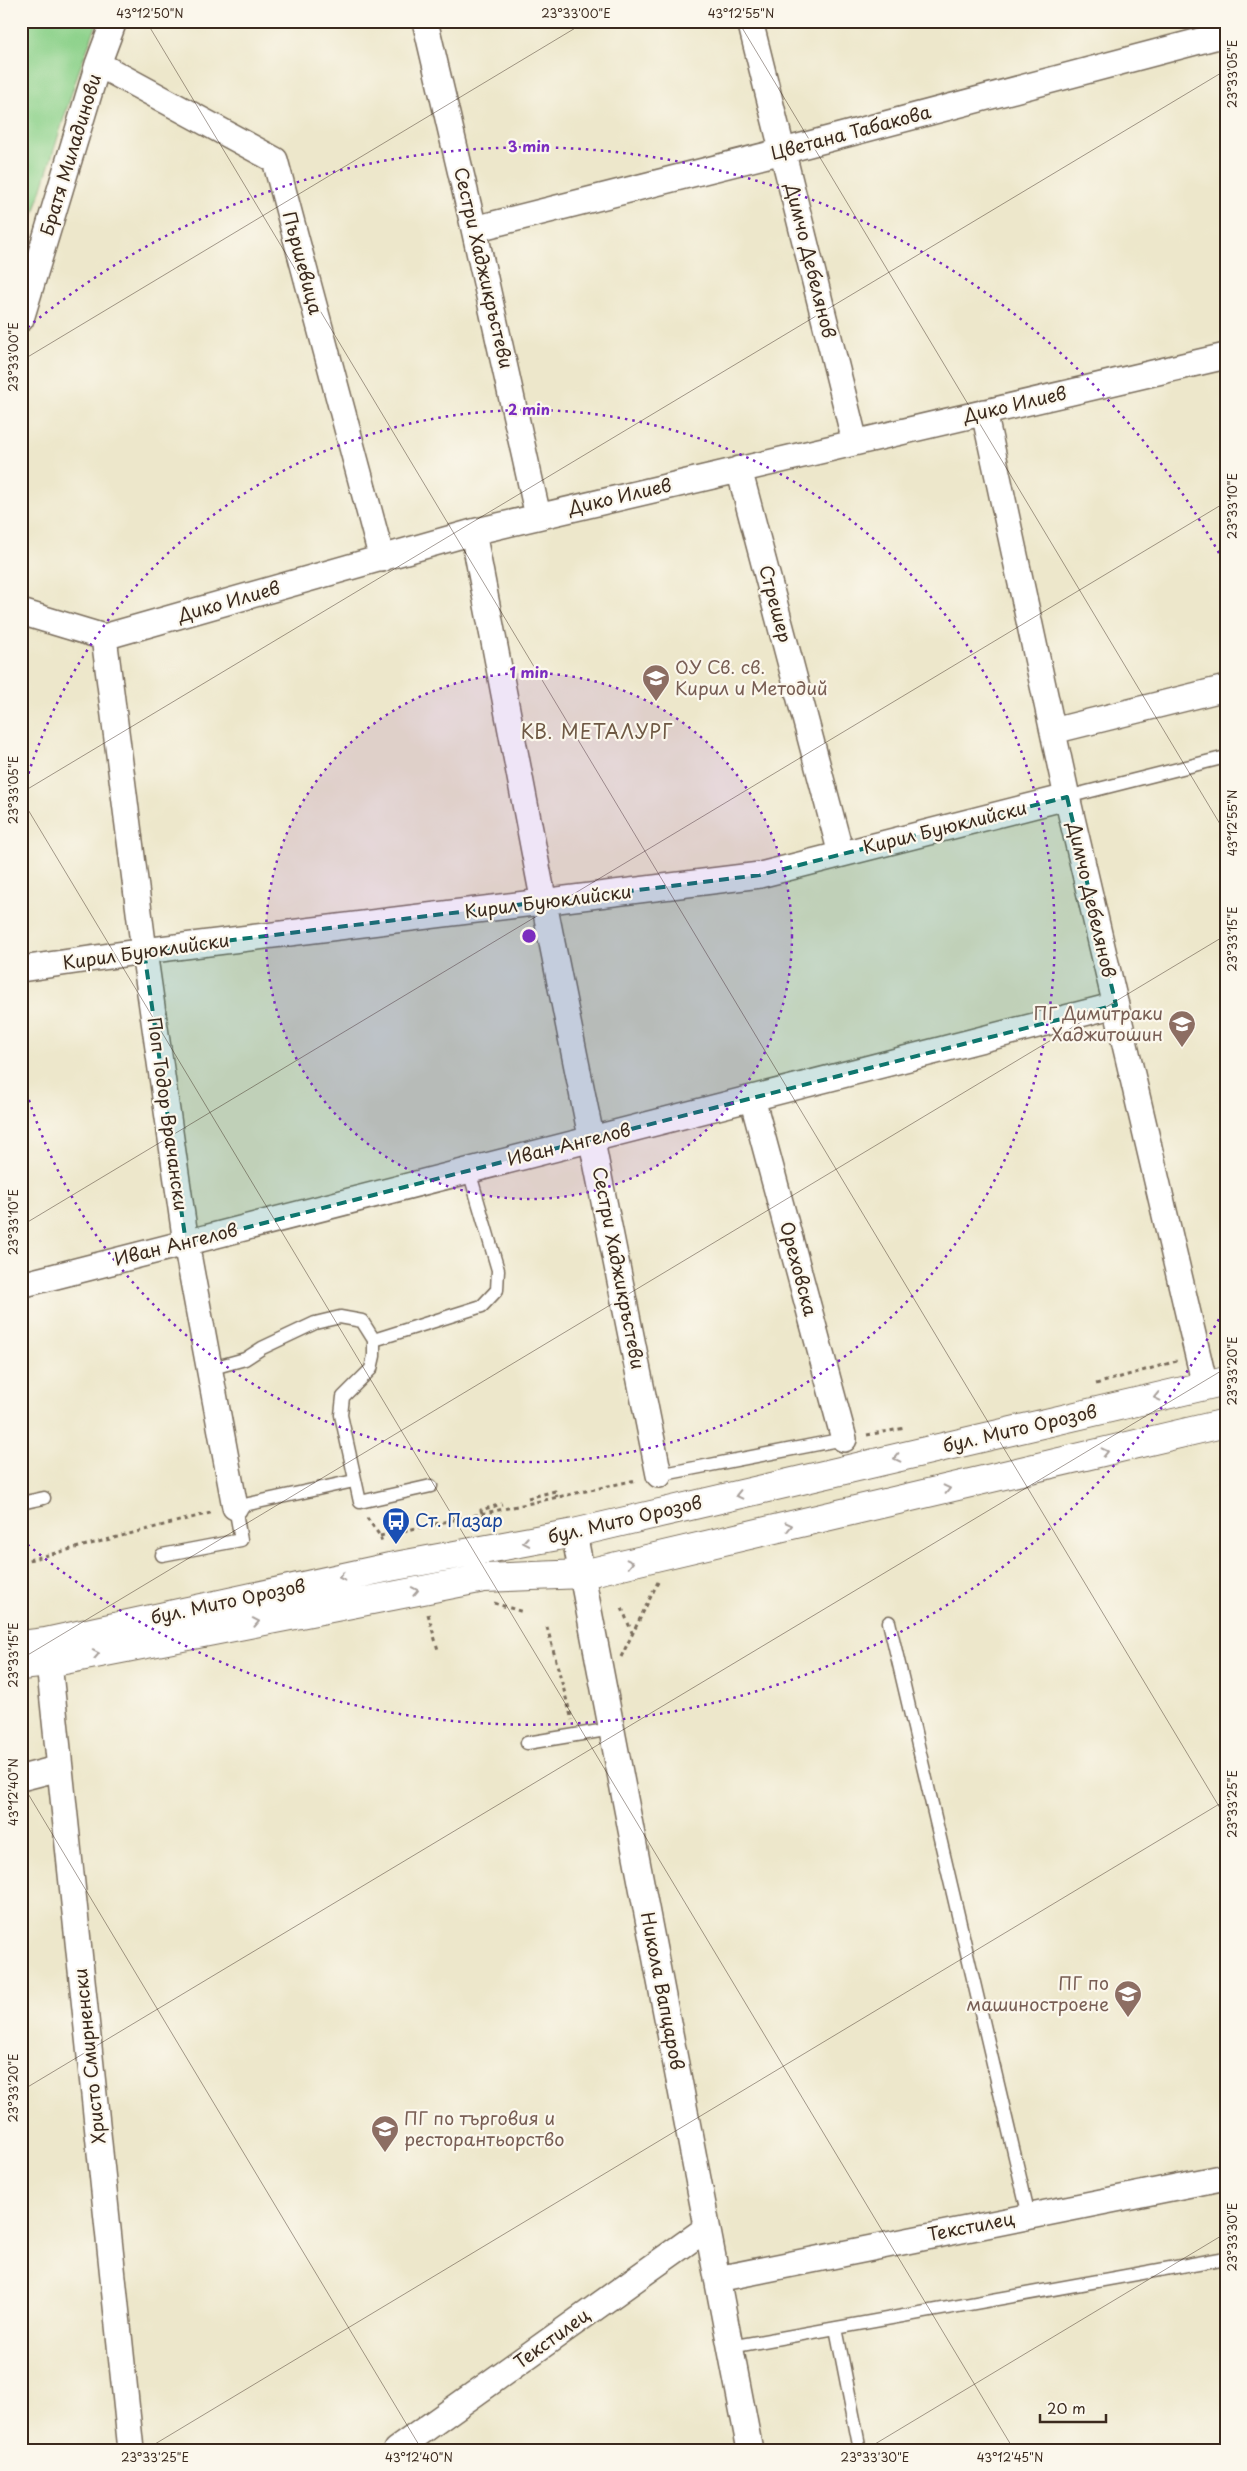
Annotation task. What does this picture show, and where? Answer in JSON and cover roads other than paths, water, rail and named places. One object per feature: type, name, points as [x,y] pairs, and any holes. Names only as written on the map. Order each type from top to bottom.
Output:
[{"type":"main road","name":"бул. Мито Орозов","points":[[21,1645],[46,1642],[390,1567],[574,1533],[1215,1384]]},
{"type":"main road","name":"бул. Мито Орозов","points":[[21,1666],[49,1663],[484,1578],[583,1574],[1226,1423]]},
{"type":"street","name":"Братя Миладинови","points":[[21,319],[98,64],[114,21]]},
{"type":"street","name":"Сестри Хаджикръстеви","points":[[424,21],[474,229],[538,516]]},
{"type":"street","name":"Димчо Дебелянов","points":[[750,21],[855,442]]},
{"type":"street","name":"Цветана Табакова","points":[[474,229],[782,151],[1226,34]]},
{"type":"street","name":"Пършевица","points":[[98,64],[275,160],[382,559]]},
{"type":"street","name":"Дико Илиев","points":[[104,637],[473,532],[1226,356]]},
{"type":"street","name":"Димчо Дебелянов","points":[[984,412],[1067,797],[1116,1005],[1215,1384]]},
{"type":"street","name":"Стрешер","points":[[739,469],[841,854]]},
{"type":"street","name":"Сестри Хаджикръстеви","points":[[473,532],[544,903],[659,1474]]},
{"type":"street","points":[[21,612],[104,637]]},
{"type":"street","name":"Поп Тодор Врачански","points":[[104,637],[144,951],[186,1243],[235,1506]]},
{"type":"street","points":[[1053,731],[1226,688]]},
{"type":"street","name":"Кирил Буюклийски","points":[[21,969],[144,951],[760,875],[1067,797]]},
{"type":"street","name":"Иван Ангелов","points":[[21,1285],[1116,1005]]},
{"type":"street","name":"Ореховска","points":[[752,1098],[844,1439]]},
{"type":"street","name":"Никола Вапцаров","points":[[574,1533],[750,2450]]},
{"type":"street","name":"Христо Смирненски","points":[[49,1663],[131,2450]]},
{"type":"street","points":[[21,1778],[60,1768]]},
{"type":"street","name":"Текстилец","points":[[717,2279],[1226,2176]]},
{"type":"street","name":"Текстилец","points":[[398,2449],[707,2228]]},
{"type":"lane","points":[[1067,797],[1226,757]]},
{"type":"lane","points":[[374,1340],[482,1306],[497,1290],[498,1270],[469,1171]]},
{"type":"lane","points":[[209,1369],[245,1359],[262,1348],[315,1323],[340,1317],[362,1321],[374,1340],[371,1369],[343,1397],[341,1414],[360,1502],[431,1486]]},
{"type":"lane","points":[[659,1474],[844,1439]]},
{"type":"lane","points":[[235,1506],[354,1481]]},
{"type":"lane","points":[[21,1503],[44,1498]]},
{"type":"lane","name":"Поп Тодор Врачански","points":[[162,1555],[241,1540],[235,1506]]},
{"type":"lane","points":[[889,1622],[1029,2216]]},
{"type":"lane","points":[[527,1743],[612,1729]]},
{"type":"lane","points":[[730,2347],[1226,2258]]},
{"type":"lane","points":[[836,2328],[860,2450]]},
{"type":"place","name":"ОУ Св. св. Кирил и Методий","points":[[656,702]]},
{"type":"place","name":"ПГ Димитраки Хаджитошин","points":[[1182,1048]]},
{"type":"place","name":"Ст. Пазар","points":[[396,1545]]},
{"type":"place","name":"ПГ по машиностроене","points":[[1128,2018]]},
{"type":"place","name":"ПГ по търговия и ресторантьорство","points":[[385,2153]]},
{"type":"district","name":"КВ. МЕТАЛУРГ","points":[[597,732]]}]
